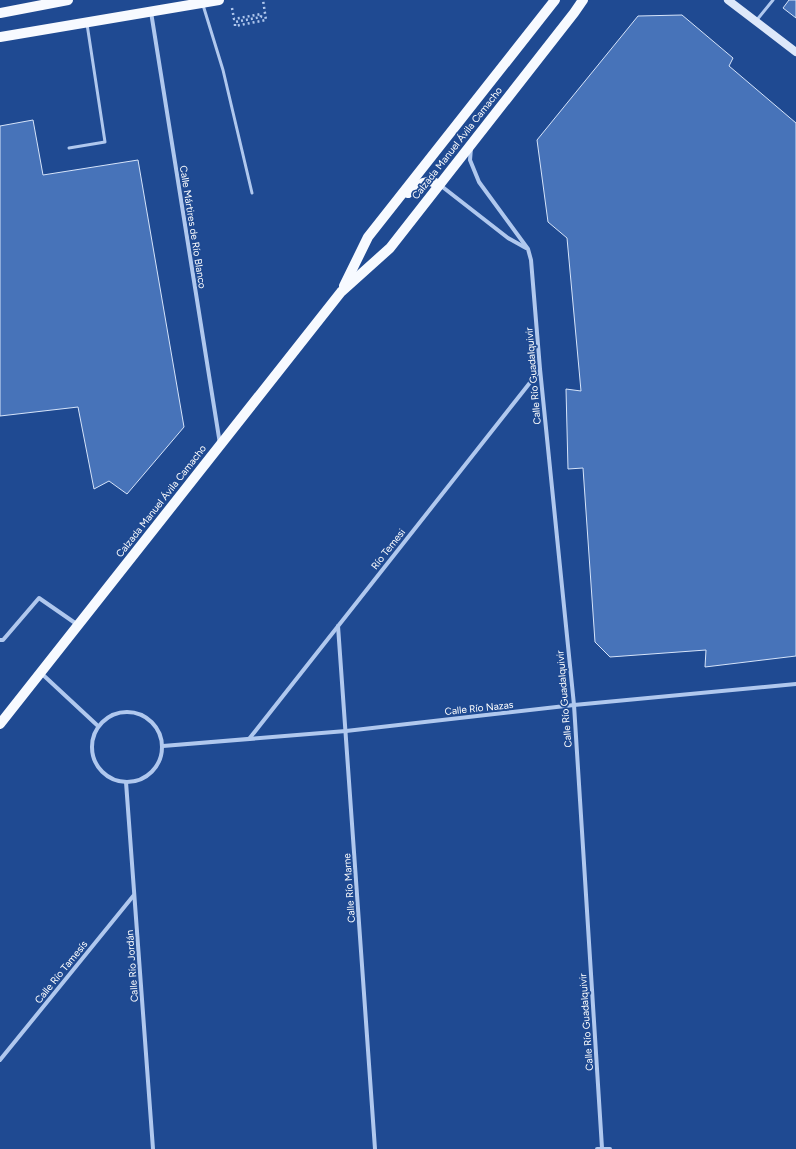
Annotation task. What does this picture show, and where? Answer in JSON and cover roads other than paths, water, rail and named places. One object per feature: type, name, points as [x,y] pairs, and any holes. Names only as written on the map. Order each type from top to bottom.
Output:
[{"type":"main road","points":[[0,13],[68,0]]},
{"type":"main road","points":[[0,37],[219,0]]},
{"type":"main road","name":"Calzada Manuel Ávila Camacho","points":[[342,292],[368,237],[555,0]]},
{"type":"main road","name":"Calzada Manuel Ávila Camacho","points":[[0,724],[342,292],[390,248],[583,0]]},
{"type":"main road","points":[[394,205],[413,188],[423,182],[431,181],[439,185]]},
{"type":"street","points":[[728,0],[796,52]]},
{"type":"street","name":"Calle Mártires de Río Blanco","points":[[151,12],[220,446]]},
{"type":"street","name":"Calle Río Guadalquivir","points":[[471,145],[470,160],[479,182],[528,249],[531,260],[540,369],[574,705],[602,1148]]},
{"type":"street","points":[[439,185],[508,238],[528,249]]},
{"type":"street","name":"Río Temesi","points":[[249,739],[540,369]]},
{"type":"street","points":[[0,640],[3,640],[39,598],[78,625]]},
{"type":"street","name":"Calle Río Marne","points":[[338,626],[375,1149]]},
{"type":"street","points":[[41,672],[98,726]]},
{"type":"street","name":"Calle Río Nazas","points":[[163,746],[346,730],[574,705],[796,684]]},
{"type":"street","points":[[129,711],[146,716],[158,729],[163,746],[161,759],[155,770],[145,779],[132,783],[119,782],[104,775],[94,760],[92,742],[98,726],[112,715],[129,711]]},
{"type":"street","name":"Calle Río Jordán","points":[[126,782],[153,1149]]},
{"type":"street","name":"Calle Río Tamesís","points":[[0,1060],[134,895]]},
{"type":"street","points":[[597,1149],[610,1149]]},
{"type":"lane","points":[[755,22],[773,0]]},
{"type":"lane","points":[[203,3],[223,70],[252,193]]},
{"type":"lane","points":[[69,148],[105,142],[87,22]]}]
